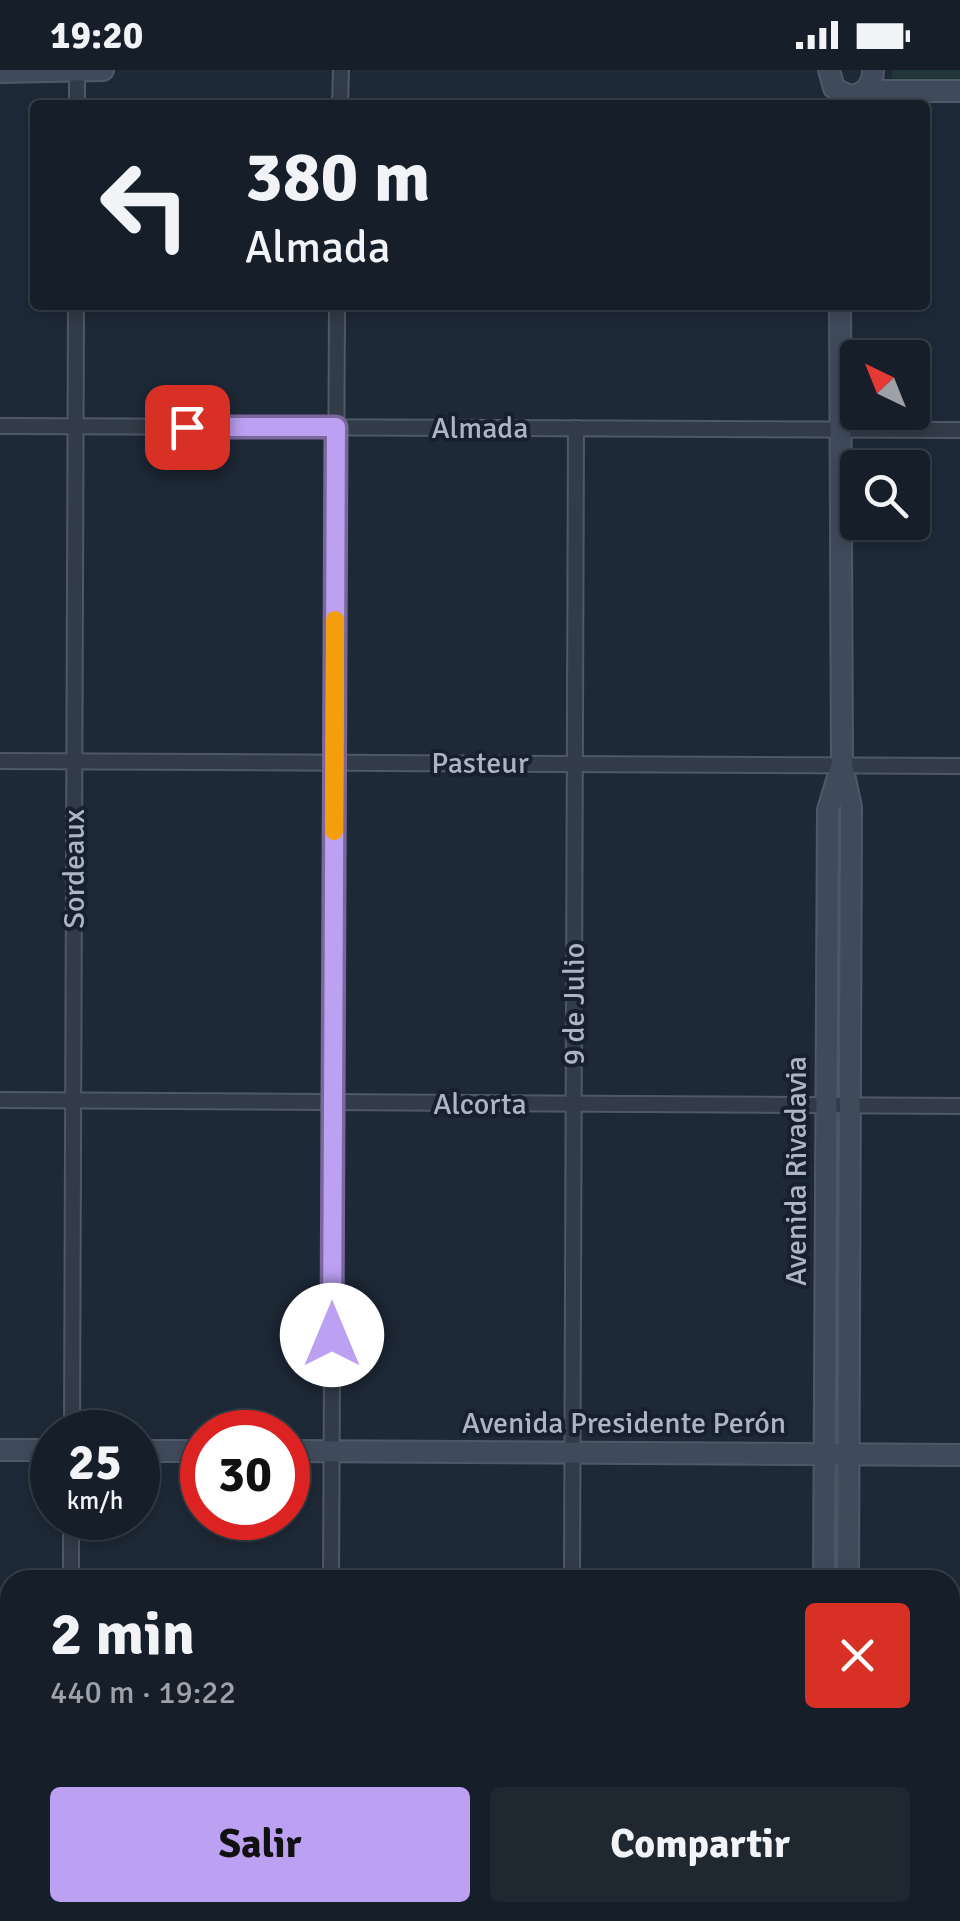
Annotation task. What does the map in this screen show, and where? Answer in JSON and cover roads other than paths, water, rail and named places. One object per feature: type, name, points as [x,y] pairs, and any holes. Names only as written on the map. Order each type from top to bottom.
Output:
[{"type":"main road","points":[[0,72],[103,70]]},
{"type":"main road","points":[[853,97],[872,80],[873,70]]},
{"type":"main road","points":[[822,71],[834,88],[853,97],[960,91]]},
{"type":"main road","name":"Avenida Rivadavia","points":[[840,310],[842,765],[850,806],[848,1570]]},
{"type":"main road","name":"Avenida Rivadavia","points":[[824,1570],[828,810],[842,765]]},
{"type":"main road","points":[[0,1450],[30,1450]]},
{"type":"main road","name":"Avenida Presidente Perón","points":[[310,1452],[960,1455]]},
{"type":"street","points":[[77,100],[78,70]]},
{"type":"street","points":[[340,100],[341,70]]},
{"type":"street","name":"Sordeaux","points":[[72,1410],[76,310]]},
{"type":"street","points":[[330,1570],[338,310]]},
{"type":"street","name":"Almada","points":[[0,426],[960,430]]},
{"type":"street","name":"9 de Julio","points":[[572,1570],[576,428]]},
{"type":"street","name":"Pasteur","points":[[0,761],[960,766]]},
{"type":"street","name":"Alcorta","points":[[0,1100],[960,1106]]},
{"type":"street","points":[[71,1570],[72,1540]]}]
